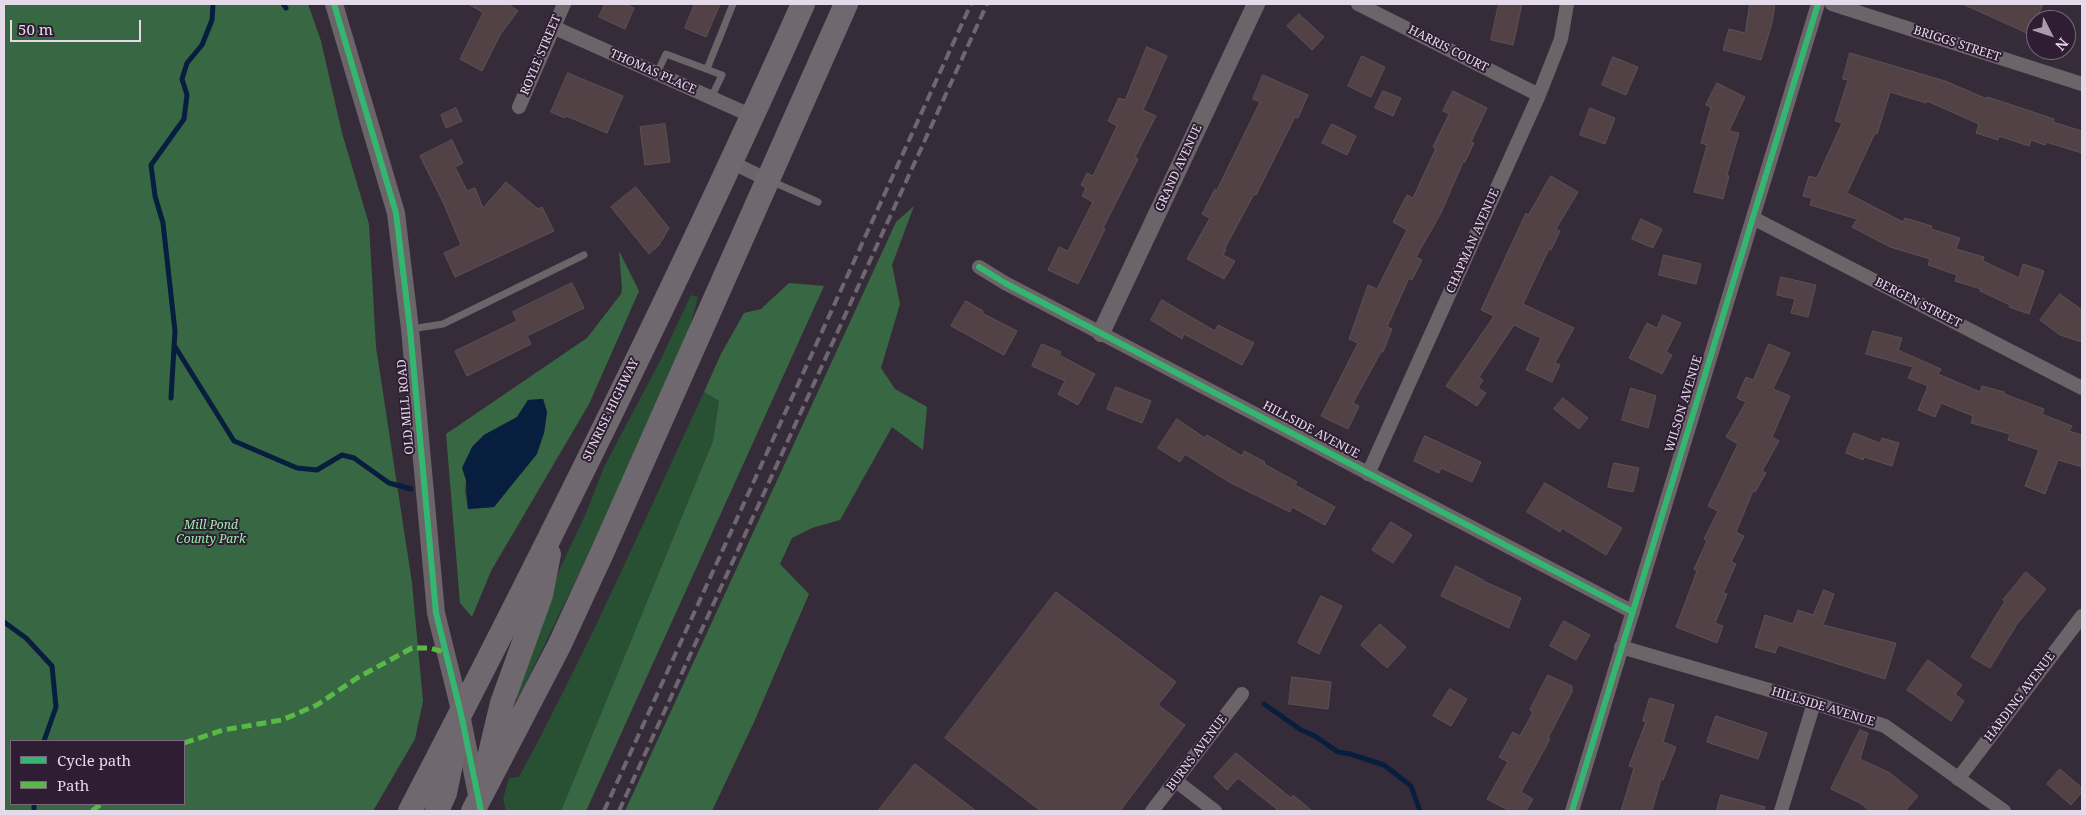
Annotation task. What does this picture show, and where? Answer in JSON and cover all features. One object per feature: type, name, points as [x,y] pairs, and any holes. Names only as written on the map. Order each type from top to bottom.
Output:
[{"type":"highway","name":"SUNRISE HIGHWAY","points":[[410,811],[461,714],[556,522],[731,162],[803,4]]},
{"type":"highway","points":[[477,808],[559,646],[602,554],[846,4]]},
{"type":"highway","points":[[477,808],[502,703],[541,595],[556,522]]},
{"type":"highway","points":[[437,811],[445,793],[461,714]]},
{"type":"street","name":"OLD MILL ROAD","points":[[334,4],[396,212],[410,329],[436,613],[461,714],[477,808]]},
{"type":"street","name":"ROYLE STREET","points":[[519,107],[564,4]]},
{"type":"street","name":"GRAND AVENUE","points":[[1101,333],[1256,4]]},
{"type":"street","name":"HARRIS COURT","points":[[1358,4],[1539,95]]},
{"type":"street","name":"CHAPMAN AVENUE","points":[[1368,474],[1539,95],[1561,39],[1567,4]]},
{"type":"street","name":"WILSON AVENUE","points":[[1572,811],[1818,4]]},
{"type":"street","name":"BRIGGS STREET","points":[[1832,4],[2082,84]]},
{"type":"street","name":"THOMAS PLACE","points":[[553,27],[752,116]]},
{"type":"street","points":[[731,162],[768,180]]},
{"type":"street","name":"BERGEN STREET","points":[[1753,218],[2082,388]]},
{"type":"street","name":"HILLSIDE AVENUE","points":[[979,267],[1005,283],[1632,612]]},
{"type":"street","name":"HARDING AVENUE","points":[[1958,779],[2082,616]]},
{"type":"street","name":"HILLSIDE AVENUE","points":[[1621,647],[1814,703],[1885,726],[2004,811]]},
{"type":"street","name":"BURNS AVENUE","points":[[1152,811],[1242,694]]},
{"type":"street","points":[[1781,811],[1814,703]]},
{"type":"street","points":[[1176,781],[1215,811]]},
{"type":"lane","points":[[707,69],[733,4]]},
{"type":"lane","points":[[657,74],[666,54],[722,75],[711,98]]},
{"type":"lane","points":[[768,180],[818,202]]},
{"type":"lane","points":[[410,329],[443,324],[584,255]]},
{"type":"green space","name":"Mill Pond County Park","points":[[4,4],[308,4],[321,41],[342,133],[369,224],[376,347],[412,583],[423,701],[415,739],[373,811],[4,811]]},
{"type":"green space","points":[[914,206],[892,265],[900,304],[881,368],[895,389],[927,407],[923,450],[892,427],[840,520],[812,528],[792,538],[780,564],[809,594],[754,722],[712,811],[625,811],[896,222]]},
{"type":"green space","points":[[619,251],[639,291],[589,404],[491,571],[472,617],[460,603],[446,434],[587,338],[621,294]],"holes":[[[543,399],[547,412],[544,433],[516,479],[494,507],[468,509],[465,491],[472,447],[484,435],[517,417],[528,400]]]},
{"type":"green space","points":[[789,283],[824,286],[586,811],[561,811],[713,441],[719,401],[704,392],[721,354],[744,313],[761,309]]},
{"type":"green space","points":[[691,295],[698,297],[690,326],[675,364],[593,545],[518,699],[510,696],[559,571],[587,511],[604,467],[660,361]]},
{"type":"green space","points":[[704,392],[719,401],[713,441],[561,811],[506,811],[503,799],[509,778],[519,777],[544,730],[614,586]]},
{"type":"water","points":[[543,399],[547,412],[544,433],[537,454],[494,507],[468,509],[466,480],[462,468],[472,447],[484,435],[517,417],[528,400]]},
{"type":"building","points":[[469,4],[508,4],[518,11],[500,35],[482,71],[460,59],[483,13]]},
{"type":"building","points":[[605,4],[625,4],[634,8],[625,29],[599,17]]},
{"type":"building","points":[[695,4],[720,4],[706,37],[685,28]]},
{"type":"building","points":[[1499,4],[1522,4],[1513,45],[1491,40]]},
{"type":"building","points":[[1750,4],[1775,4],[1772,23],[1761,60],[1723,50],[1729,29],[1745,33]]},
{"type":"building","points":[[1963,4],[2043,4],[2040,10],[2026,10],[2026,32]]},
{"type":"building","points":[[1299,14],[1324,37],[1312,50],[1287,26]]},
{"type":"building","points":[[1147,47],[1167,56],[1143,110],[1156,116],[1135,157],[1138,159],[1103,228],[1105,229],[1078,284],[1048,270],[1059,247],[1068,251],[1093,202],[1082,196],[1086,188],[1081,185],[1087,173],[1093,176],[1117,126],[1108,121],[1119,98],[1125,100]]},
{"type":"building","points":[[1850,53],[1945,81],[1987,99],[1987,97],[2054,119],[2053,122],[2082,131],[2082,153],[2046,142],[2045,145],[2031,140],[2029,146],[1999,136],[1998,140],[1976,133],[1979,124],[1927,101],[1926,103],[1890,92],[1877,134],[1875,133],[1847,193],[1903,222],[1905,218],[1932,226],[1931,229],[1960,238],[1956,249],[1984,257],[1983,261],[2019,278],[2023,264],[2044,271],[2029,314],[2009,307],[2010,305],[1980,291],[1981,289],[1955,281],[1957,275],[1928,265],[1930,259],[1890,247],[1852,227],[1857,219],[1810,205],[1812,198],[1803,196],[1809,176],[1817,178],[1842,123],[1835,121],[1848,80],[1843,79]]},
{"type":"building","points":[[1362,56],[1385,67],[1371,97],[1348,86]]},
{"type":"building","points":[[1613,57],[1638,67],[1626,95],[1602,85]]},
{"type":"building","points":[[568,73],[623,96],[607,133],[566,116],[565,118],[551,112]]},
{"type":"building","points":[[1263,75],[1308,95],[1298,118],[1295,117],[1256,195],[1254,194],[1225,248],[1223,255],[1235,261],[1224,279],[1187,259],[1210,218],[1202,214],[1215,189],[1217,190],[1260,102],[1253,99]]},
{"type":"building","points":[[1717,83],[1745,97],[1729,131],[1739,133],[1727,175],[1729,176],[1723,199],[1694,192],[1707,145],[1701,143],[1711,107],[1706,105]]},
{"type":"building","points":[[1383,91],[1401,98],[1393,116],[1375,108]]},
{"type":"building","points":[[1453,91],[1487,108],[1471,142],[1474,143],[1465,162],[1463,162],[1441,213],[1416,257],[1422,260],[1412,280],[1409,278],[1387,327],[1392,329],[1383,352],[1381,352],[1353,403],[1359,406],[1348,429],[1321,416],[1358,343],[1349,339],[1368,285],[1377,289],[1407,230],[1393,222],[1407,195],[1413,198],[1436,148],[1433,147],[1449,114],[1443,111]]},
{"type":"building","points":[[456,108],[462,121],[446,128],[441,115]]},
{"type":"building","points":[[1590,108],[1615,118],[1605,144],[1580,135]]},
{"type":"building","points":[[665,124],[670,162],[645,165],[640,127]]},
{"type":"building","points":[[1332,124],[1356,136],[1347,155],[1322,143]]},
{"type":"building","points":[[452,140],[463,163],[455,167],[467,191],[475,188],[483,208],[506,182],[538,209],[542,207],[554,231],[455,277],[444,253],[461,245],[443,202],[420,156]]},
{"type":"building","points":[[1551,176],[1578,192],[1556,229],[1560,231],[1551,250],[1549,249],[1523,304],[1574,328],[1555,363],[1560,365],[1552,382],[1526,370],[1541,338],[1514,325],[1479,377],[1483,380],[1478,388],[1486,393],[1477,406],[1446,386],[1494,316],[1481,310],[1526,213],[1528,215]]},
{"type":"building","points":[[636,187],[669,228],[659,245],[649,254],[611,207]]},
{"type":"building","points":[[1641,219],[1662,229],[1653,248],[1632,239]]},
{"type":"building","points":[[1664,255],[1701,264],[1696,284],[1659,275]]},
{"type":"building","points":[[1781,277],[1816,285],[1808,317],[1791,313],[1795,299],[1777,295]]},
{"type":"building","points":[[572,283],[584,308],[527,336],[531,344],[467,376],[455,351],[517,321],[513,312]]},
{"type":"building","points":[[2060,294],[2082,310],[2082,342],[2060,335],[2040,320]]},
{"type":"building","points":[[1162,300],[1215,331],[1218,325],[1254,343],[1242,365],[1184,334],[1182,339],[1151,320]]},
{"type":"building","points":[[966,301],[983,311],[982,313],[1017,331],[1004,355],[951,326]]},
{"type":"building","points":[[1663,315],[1681,323],[1666,352],[1672,355],[1662,374],[1629,358],[1647,323],[1657,328]]},
{"type":"building","points":[[1873,331],[1902,338],[1898,350],[1941,369],[1938,374],[1980,392],[1982,386],[2004,392],[2004,394],[2044,409],[2042,414],[2072,426],[2069,431],[2082,435],[2082,467],[2058,460],[2045,494],[2025,486],[2039,450],[2008,440],[2010,434],[1971,423],[1973,416],[1941,403],[1935,417],[1918,410],[1928,386],[1908,378],[1913,367],[1866,354]]},
{"type":"building","points":[[1042,344],[1061,352],[1059,355],[1095,374],[1078,405],[1058,394],[1065,381],[1032,366]]},
{"type":"building","points":[[1769,344],[1790,353],[1773,389],[1790,396],[1772,437],[1779,441],[1762,471],[1766,473],[1755,492],[1753,491],[1736,532],[1744,536],[1731,562],[1736,564],[1723,593],[1727,594],[1715,623],[1723,626],[1717,643],[1676,627],[1697,571],[1694,569],[1707,541],[1704,539],[1718,511],[1708,506],[1738,444],[1726,437],[1746,402],[1737,398],[1746,377],[1753,380]]},
{"type":"building","points":[[1116,387],[1151,401],[1142,423],[1107,409]]},
{"type":"building","points":[[1631,388],[1656,396],[1648,428],[1622,420]]},
{"type":"building","points":[[1563,398],[1588,418],[1579,429],[1554,409]]},
{"type":"building","points":[[1177,419],[1205,438],[1207,435],[1242,456],[1244,451],[1265,462],[1264,464],[1297,482],[1295,485],[1335,507],[1325,525],[1292,507],[1290,512],[1229,482],[1185,454],[1180,462],[1158,448]]},
{"type":"building","points":[[1854,433],[1880,443],[1882,438],[1899,443],[1892,466],[1864,457],[1863,460],[1846,453]]},
{"type":"building","points":[[1425,436],[1481,462],[1472,482],[1441,468],[1439,473],[1414,461]]},
{"type":"building","points":[[1614,463],[1639,468],[1633,492],[1608,487]]},
{"type":"building","points":[[1545,483],[1622,528],[1606,555],[1562,528],[1560,532],[1527,512]]},
{"type":"building","points":[[1391,522],[1412,535],[1393,563],[1372,550]]},
{"type":"building","points":[[1456,566],[1483,581],[1521,598],[1509,628],[1441,596]]},
{"type":"building","points":[[2026,572],[2046,589],[2017,624],[1990,668],[1971,657],[2005,601],[2003,600]]},
{"type":"building","points":[[1824,590],[1834,594],[1823,625],[1896,643],[1885,679],[1778,645],[1775,653],[1755,647],[1765,615],[1793,624],[1798,610],[1813,615]]},
{"type":"building","points":[[1056,592],[1176,682],[1158,705],[1185,725],[1120,811],[1041,811],[945,738]]},
{"type":"building","points":[[1321,596],[1342,606],[1319,654],[1298,643]]},
{"type":"building","points":[[1564,621],[1590,635],[1576,660],[1550,646]]},
{"type":"building","points":[[1380,624],[1406,647],[1387,668],[1361,645]]},
{"type":"building","points":[[1928,660],[1962,685],[1955,694],[1964,701],[1951,721],[1907,690]]},
{"type":"building","points":[[1548,675],[1572,686],[1572,692],[1548,738],[1550,739],[1521,792],[1533,799],[1526,811],[1510,811],[1487,799],[1508,762],[1499,757],[1513,732],[1520,736],[1533,712],[1530,710]]},
{"type":"building","points":[[1292,677],[1331,682],[1328,709],[1289,704]]},
{"type":"building","points":[[1450,689],[1467,699],[1451,726],[1433,716]]},
{"type":"building","points":[[1650,698],[1674,705],[1663,742],[1676,747],[1663,780],[1661,779],[1652,811],[1621,811],[1634,768],[1629,766],[1646,722],[1643,721]]},
{"type":"building","points":[[1716,716],[1767,733],[1758,759],[1707,742]]},
{"type":"building","points":[[1860,730],[1868,733],[1860,759],[1890,773],[1918,796],[1905,811],[1870,811],[1860,803],[1831,789]]},
{"type":"building","points":[[1236,753],[1291,798],[1293,795],[1312,811],[1279,811],[1238,778],[1227,790],[1214,777]]},
{"type":"building","points":[[915,764],[976,811],[878,811]]},
{"type":"building","points":[[2060,769],[2082,788],[2082,792],[2071,805],[2047,784]]},
{"type":"building","points":[[1721,795],[1765,807],[1764,811],[1717,811]]},
{"type":"waterway","points":[[171,398],[175,331],[163,223],[155,196],[151,165],[184,119],[187,95],[182,79],[187,63],[202,45],[212,20],[213,4]]},
{"type":"waterway","points":[[283,4],[286,8]]},
{"type":"waterway","points":[[174,345],[234,441],[297,468],[317,470],[342,455],[354,458],[389,483],[411,489]]},
{"type":"waterway","points":[[4,622],[26,638],[52,666],[56,707],[44,740]]},
{"type":"waterway","points":[[1264,704],[1301,730],[1315,736],[1338,752],[1384,765],[1411,786],[1420,811]]},
{"type":"waterway","points":[[34,805],[34,811]]},
{"type":"railway","points":[[604,811],[971,4]]},
{"type":"railway","points":[[619,811],[987,4]]},
{"type":"marked path","points":[[185,743],[223,730],[282,720],[317,705],[357,678],[412,648],[430,648],[444,652]]},
{"type":"marked path","points":[[92,811],[100,805]]},
{"type":"cycle path","points":[[334,4],[396,213],[410,329],[436,613],[461,714],[481,811]]},
{"type":"cycle path","points":[[1572,811],[1818,4]]},
{"type":"cycle path","points":[[979,267],[1005,283],[1633,612]]}]
